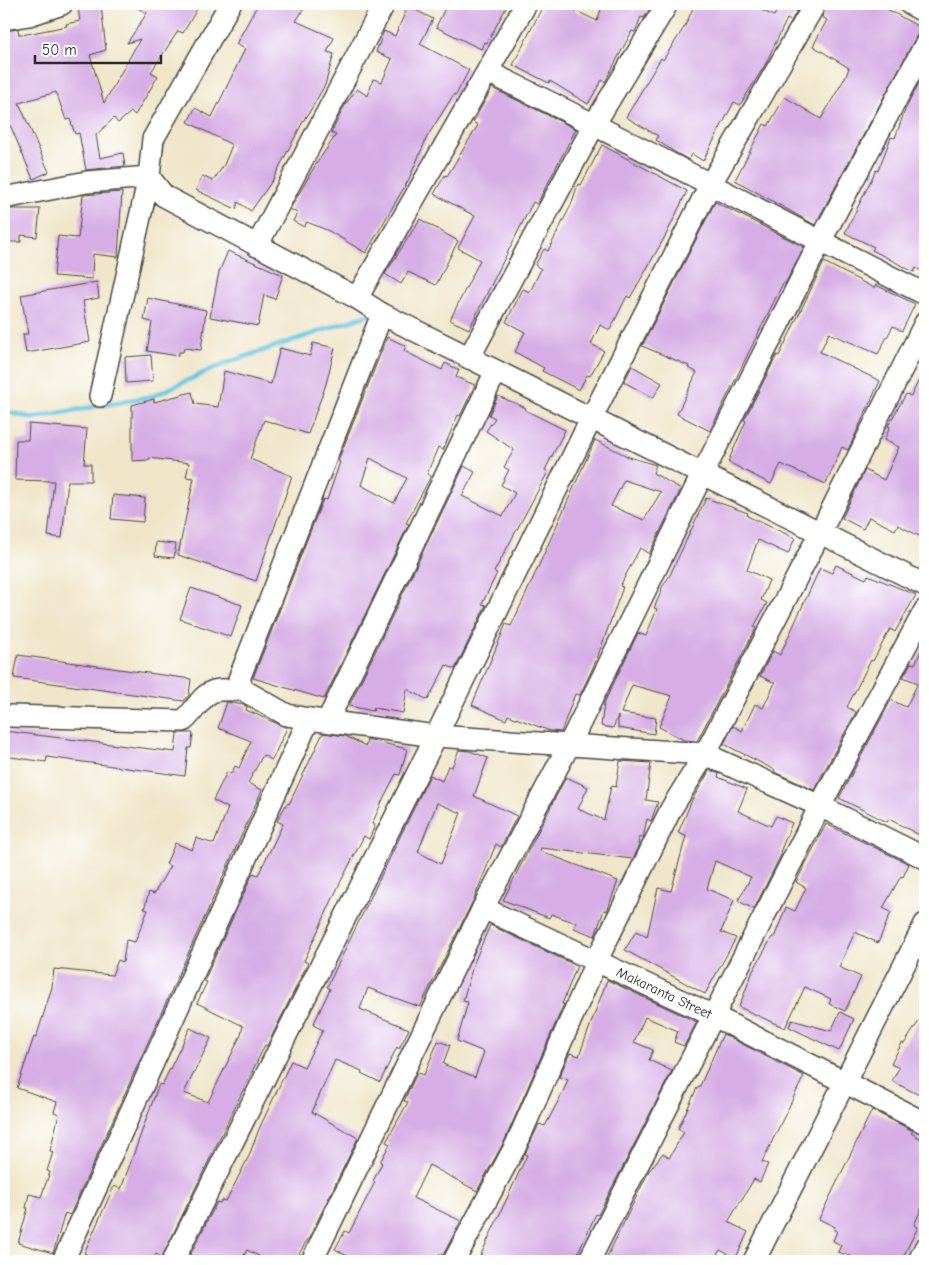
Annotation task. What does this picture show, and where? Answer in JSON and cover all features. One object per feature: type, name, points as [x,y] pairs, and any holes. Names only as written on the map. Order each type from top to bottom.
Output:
[{"type":"street","points":[[4,20],[29,15],[62,4]]},
{"type":"street","points":[[100,396],[149,177],[153,138],[230,4]]},
{"type":"street","points":[[257,246],[384,4]]},
{"type":"street","points":[[358,298],[526,4]]},
{"type":"street","points":[[469,358],[595,123],[668,4]]},
{"type":"street","points":[[172,1261],[436,736],[591,419],[710,186],[815,4]]},
{"type":"street","points":[[910,4],[925,12]]},
{"type":"street","points":[[316,1260],[483,908],[569,745],[703,473],[820,242],[925,45]]},
{"type":"street","points":[[488,72],[595,123],[710,186],[925,294]]},
{"type":"street","points":[[9,196],[87,182],[149,177]]},
{"type":"street","points":[[149,177],[164,196],[358,298],[382,314],[821,532],[925,586]]},
{"type":"street","points":[[243,690],[239,678],[382,314]]},
{"type":"street","points":[[454,1261],[516,1145],[596,962],[672,809],[705,754],[821,532],[925,323]]},
{"type":"street","points":[[63,1261],[318,720],[496,372]]},
{"type":"street","points":[[589,1261],[820,806],[925,610]]},
{"type":"street","points":[[10,716],[183,721],[190,716],[206,695],[215,691],[243,690],[287,715],[318,720],[436,736],[705,754],[820,806],[925,858]]},
{"type":"street","name":"Makaranta Street","points":[[483,908],[714,1016],[925,1123]]},
{"type":"street","points":[[754,1261],[925,924]]},
{"type":"street","points":[[919,1261],[925,1248]]},
{"type":"building","points":[[130,4],[200,4],[183,33],[178,31],[151,72],[158,76],[135,115],[131,112],[118,123],[114,118],[96,135],[100,158],[123,153],[125,166],[86,170],[79,133],[75,134],[70,119],[66,120],[56,92],[19,103],[49,172],[33,179],[8,120],[11,118],[4,93],[4,31],[18,29],[19,35],[22,35],[67,26],[66,24],[80,21],[78,8],[101,5],[106,50],[90,55],[104,103],[140,39],[127,43],[147,13]]},
{"type":"building","points":[[258,4],[307,4],[296,21],[334,38],[327,52],[334,54],[325,85],[306,118],[306,116],[272,181],[251,211],[238,202],[236,209],[196,190],[202,176],[213,181],[224,165],[232,145],[188,122],[195,108],[212,117],[245,49],[236,44]]},
{"type":"building","points":[[447,4],[508,4],[487,43],[484,42],[481,49],[436,27]]},
{"type":"building","points":[[544,4],[562,4],[597,21],[603,4],[653,4],[644,18],[641,17],[635,32],[632,31],[605,82],[602,80],[588,104],[550,81],[549,83],[513,65]]},
{"type":"building","points":[[695,4],[749,4],[774,16],[781,4],[801,4],[791,21],[787,19],[765,65],[740,105],[734,102],[703,161],[692,154],[689,160],[678,154],[656,140],[658,136],[626,117],[661,58],[663,60],[685,26]]},
{"type":"building","points":[[827,4],[878,4],[921,28],[815,225],[735,180],[764,124],[768,126],[785,97],[821,119],[846,76],[849,68],[813,46],[827,20],[822,17]]},
{"type":"building","points":[[408,6],[433,19],[420,44],[469,70],[456,95],[454,94],[427,137],[409,179],[366,253],[329,231],[307,222],[304,227],[293,221],[297,213],[290,209],[316,164],[336,135],[331,133],[345,105],[357,89],[368,96],[373,79],[382,82],[392,59],[376,52],[384,31],[395,36]]},
{"type":"building","points":[[925,71],[925,273],[916,268],[914,272],[872,250],[874,247],[845,233],[876,170],[878,171],[891,137],[895,138],[905,110]]},
{"type":"building","points":[[492,88],[576,129],[537,204],[533,202],[469,329],[450,320],[480,260],[458,248],[475,216],[434,194],[478,125],[473,122]]},
{"type":"building","points":[[602,145],[687,191],[667,233],[630,298],[627,296],[610,330],[600,325],[591,344],[604,351],[590,376],[587,375],[579,390],[542,371],[544,368],[515,352],[525,332],[506,322],[523,289],[530,292],[541,269],[535,265],[544,249],[548,251],[571,205],[578,184],[581,185]]},
{"type":"building","points":[[122,192],[118,257],[93,254],[92,279],[54,276],[58,236],[78,238],[83,195]]},
{"type":"building","points":[[715,202],[804,247],[785,284],[783,283],[710,431],[677,414],[697,372],[688,368],[689,366],[642,346]]},
{"type":"building","points":[[5,209],[40,209],[37,237],[21,235],[21,242],[5,242]]},
{"type":"building","points":[[420,219],[458,241],[436,285],[408,272],[401,284],[385,274]]},
{"type":"building","points":[[228,251],[283,275],[275,299],[264,295],[258,326],[210,317],[219,272]]},
{"type":"building","points":[[824,262],[874,288],[876,285],[915,304],[902,331],[893,326],[878,354],[829,333],[820,352],[880,381],[848,450],[842,447],[826,484],[781,464],[771,484],[728,462],[746,421],[744,420],[777,355],[779,356]]},
{"type":"building","points":[[97,282],[99,298],[83,301],[90,342],[26,353],[23,334],[28,334],[21,295]]},
{"type":"building","points":[[148,298],[206,310],[201,350],[184,348],[183,352],[179,352],[178,356],[147,351],[152,322],[144,320]]},
{"type":"building","points":[[387,337],[406,346],[404,351],[442,370],[445,363],[459,370],[456,377],[475,385],[460,416],[458,415],[443,450],[438,447],[427,474],[431,476],[406,523],[409,524],[324,699],[253,678],[323,499],[327,500],[340,462],[338,461]],"holes":[[[370,458],[407,478],[394,503],[361,485]]]},
{"type":"building","points":[[313,343],[335,348],[326,384],[308,434],[264,420],[250,459],[292,476],[256,581],[178,555],[194,478],[186,477],[189,463],[149,458],[149,460],[132,461],[132,405],[154,399],[154,402],[192,392],[195,404],[218,407],[224,371],[271,384],[280,348],[310,356]]},
{"type":"building","points":[[151,355],[153,381],[126,383],[125,357]]},
{"type":"building","points":[[632,366],[662,383],[653,398],[624,382]]},
{"type":"building","points":[[925,368],[925,539],[898,525],[895,530],[869,517],[863,529],[842,518],[865,470],[884,480],[899,447],[884,440],[890,427],[888,426],[906,394],[911,396]]},
{"type":"building","points":[[498,396],[526,408],[525,410],[565,430],[545,470],[548,472],[494,572],[497,573],[482,604],[486,605],[455,669],[446,665],[428,700],[407,689],[403,713],[374,708],[373,711],[349,706],[464,466],[475,472],[462,496],[503,516],[515,493],[501,485],[509,470],[504,467],[514,450],[486,431],[495,418],[489,415]]},
{"type":"building","points":[[29,424],[87,429],[84,464],[91,464],[91,481],[68,481],[62,538],[48,536],[54,481],[15,480],[16,440],[28,440]]},
{"type":"building","points":[[595,440],[629,457],[656,465],[653,473],[681,489],[649,554],[640,548],[620,586],[623,587],[596,661],[580,695],[575,694],[561,732],[550,731],[508,715],[506,720],[472,705],[506,624],[511,626]],"holes":[[[624,480],[661,492],[644,520],[611,506]]]},
{"type":"building","points":[[113,495],[145,498],[143,522],[111,519]]},
{"type":"building","points":[[706,498],[748,513],[747,516],[795,538],[788,554],[758,540],[747,570],[769,580],[761,600],[767,603],[754,627],[756,628],[697,741],[684,740],[659,727],[672,696],[632,685],[621,713],[656,718],[654,734],[618,728],[618,716],[613,728],[601,726],[604,703],[638,633],[646,636],[657,609],[654,608],[661,589],[670,575]]},
{"type":"building","points":[[156,542],[176,544],[174,558],[155,556]]},
{"type":"building","points":[[836,565],[866,579],[868,575],[916,595],[895,632],[890,629],[873,661],[871,660],[847,707],[856,712],[814,790],[774,772],[775,770],[724,744],[733,726],[742,731],[755,704],[763,708],[775,683],[760,676],[773,651],[780,655],[820,568],[832,573]]},
{"type":"building","points":[[191,588],[242,605],[231,637],[180,619]]},
{"type":"building","points":[[925,643],[925,838],[889,819],[887,822],[839,798],[891,700],[906,707],[918,683],[903,677],[911,663],[915,664]]},
{"type":"building","points":[[18,655],[191,679],[189,695],[184,701],[14,678]]},
{"type":"building","points":[[227,702],[244,705],[247,707],[246,710],[287,728],[272,760],[263,755],[248,783],[262,790],[70,1215],[65,1213],[53,1253],[18,1243],[28,1208],[26,1208],[29,1194],[41,1197],[50,1172],[47,1171],[53,1152],[50,1151],[59,1114],[54,1112],[57,1102],[17,1088],[43,1016],[52,987],[54,969],[112,975],[118,960],[123,962],[126,940],[135,942],[148,910],[144,909],[149,892],[154,894],[170,866],[166,864],[175,843],[192,850],[196,838],[214,844],[228,808],[213,800],[227,772],[231,774],[235,766],[239,768],[251,741],[218,728]]},
{"type":"building","points":[[4,731],[175,752],[177,733],[193,733],[191,748],[188,748],[185,776],[47,757],[46,762],[4,756]]},
{"type":"building","points":[[323,733],[345,736],[366,746],[367,739],[407,749],[400,775],[396,774],[372,824],[375,825],[369,839],[364,836],[339,885],[304,961],[308,963],[267,1046],[265,1045],[162,1257],[156,1254],[152,1261],[102,1261],[84,1253],[114,1186],[121,1189],[159,1084],[162,1085],[190,1028],[211,1038],[184,1093],[208,1102],[241,1035],[243,1026],[197,1003],[207,982],[204,981],[253,873],[258,875],[283,824],[277,821],[287,803],[289,804]]},
{"type":"building","points":[[459,750],[470,751],[488,758],[474,796],[517,816],[501,847],[496,844],[474,899],[420,1007],[368,988],[360,1009],[409,1029],[399,1049],[397,1047],[380,1082],[361,1073],[362,1071],[335,1060],[312,1112],[358,1138],[312,1232],[295,1261],[268,1261],[247,1250],[241,1261],[187,1261],[217,1202],[226,1201],[249,1156],[259,1129],[291,1061],[304,1067],[323,1030],[313,1025],[330,989],[327,987],[430,775],[442,781],[448,766],[452,767]],"holes":[[[437,803],[461,813],[441,864],[418,852]]]},
{"type":"building","points":[[620,761],[651,763],[646,800],[658,802],[651,821],[647,819],[643,838],[639,837],[638,849],[633,859],[541,848],[540,851],[618,881],[607,911],[604,910],[595,936],[574,928],[576,923],[551,914],[549,918],[503,900],[566,777],[588,787],[578,809],[604,820],[611,786],[616,787]]},
{"type":"building","points":[[710,770],[719,774],[718,777],[747,789],[738,811],[771,826],[776,816],[792,823],[780,852],[782,853],[754,909],[738,901],[751,877],[715,861],[707,889],[734,900],[721,932],[736,938],[705,994],[625,950],[636,931],[647,937],[658,888],[671,891],[686,836],[678,833],[692,800]]},
{"type":"building","points":[[826,824],[909,864],[883,908],[891,912],[878,943],[855,932],[839,967],[861,977],[845,1011],[829,1004],[831,999],[805,987],[785,1028],[739,1007],[753,971],[772,937],[774,938],[786,907],[795,911],[806,888],[796,882]]},
{"type":"building","points":[[490,925],[577,966],[562,1004],[564,1004],[505,1140],[477,1191],[429,1165],[413,1198],[461,1221],[443,1255],[440,1253],[436,1261],[356,1261],[335,1249],[345,1231],[349,1233],[375,1182],[373,1181],[382,1163],[380,1162],[390,1144],[386,1142],[408,1102],[404,1101],[408,1092],[417,1073],[424,1075],[438,1041],[450,1045],[443,1064],[475,1077],[484,1052],[457,1041],[468,1002],[463,1001],[473,965]]},
{"type":"building","points":[[607,980],[697,1022],[684,1046],[674,1042],[678,1031],[645,1017],[634,1042],[653,1050],[649,1060],[672,1071],[598,1215],[596,1214],[574,1261],[478,1261],[527,1155],[525,1154],[539,1124],[545,1126],[562,1094],[568,1080],[559,1077],[570,1053],[579,1056]]},
{"type":"building","points":[[840,1012],[854,1019],[839,1051],[789,1027],[792,1020],[831,1031]]},
{"type":"building","points":[[925,1012],[925,1088],[921,1096],[892,1081],[899,1068],[891,1064],[902,1043],[904,1044]]},
{"type":"building","points":[[723,1034],[804,1076],[762,1162],[768,1164],[760,1182],[754,1179],[728,1222],[748,1232],[736,1258],[720,1250],[713,1261],[605,1261],[649,1171],[663,1153],[669,1158],[684,1132],[678,1129]]},
{"type":"building","points":[[872,1110],[913,1131],[911,1133],[925,1141],[925,1201],[914,1225],[918,1227],[901,1261],[852,1261],[853,1257],[838,1252],[841,1245],[833,1241],[837,1231],[834,1230],[835,1227],[819,1219]]},
{"type":"waterway","points":[[4,411],[32,418],[153,396],[226,363],[371,314]]}]
